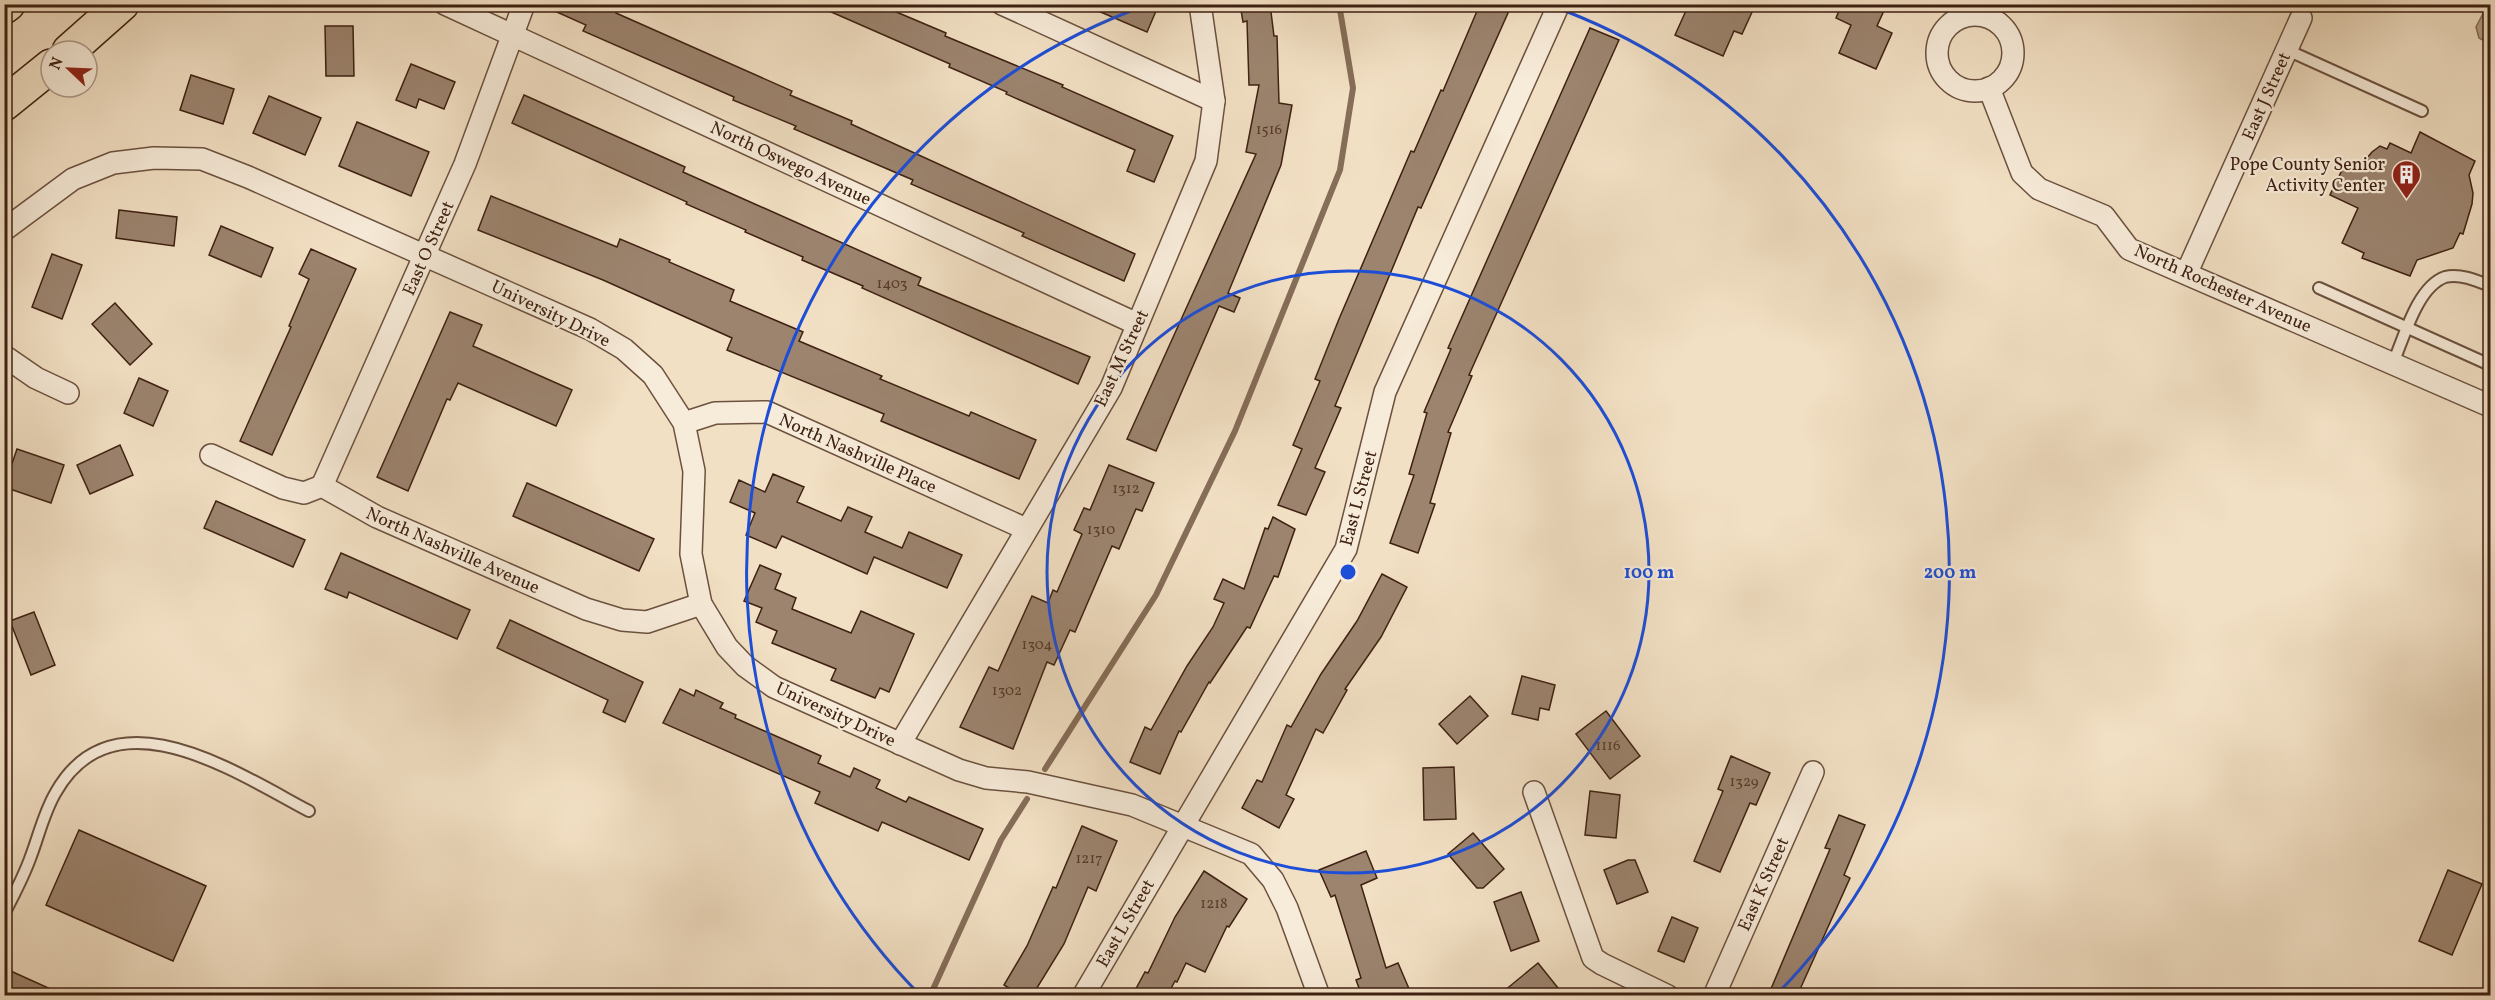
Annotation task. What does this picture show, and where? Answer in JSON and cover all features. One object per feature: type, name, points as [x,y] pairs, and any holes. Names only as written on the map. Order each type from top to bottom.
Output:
[{"type":"highway","points":[[83,39],[122,4]]},
{"type":"highway","points":[[4,104],[39,76]]},
{"type":"street","name":"North Oswego Avenue","points":[[445,4],[1137,324]]},
{"type":"street","name":"East O Street","points":[[322,486],[465,164],[524,4]]},
{"type":"street","points":[[1002,4],[1214,101]]},
{"type":"street","name":"East M Street","points":[[900,744],[1111,388],[1206,161],[1214,101],[1200,4]]},
{"type":"street","name":"East L Street","points":[[1083,996],[1346,549],[1385,392],[1558,4]]},
{"type":"street","name":"East J Street","points":[[2187,272],[2301,18]]},
{"type":"street","name":"North Rochester Avenue","points":[[1989,88],[2022,173],[2029,182],[2039,189],[2104,216],[2129,249],[2187,272],[2490,406]]},
{"type":"street","name":"University Drive","points":[[4,230],[73,179],[112,163],[154,158],[202,159],[248,177],[590,329],[624,349],[653,375],[684,423],[694,471],[692,554],[701,604],[727,646],[745,666],[774,687],[959,770],[986,778],[1028,782],[1132,805],[1251,854],[1273,880],[1287,908],[1319,996]]},
{"type":"street","points":[[4,356],[36,378],[68,393]]},
{"type":"street","name":"North Nashville Place","points":[[684,423],[715,413],[767,412],[1026,529]]},
{"type":"street","points":[[211,455],[283,488],[304,493],[322,486]]},
{"type":"street","name":"North Nashville Avenue","points":[[322,486],[377,517],[586,609],[622,620],[647,622],[701,604]]},
{"type":"street","name":"East K Street","points":[[1714,996],[1813,772]]},
{"type":"street","points":[[1534,792],[1593,958],[1668,996]]},
{"type":"lane","points":[[2287,50],[2422,111]]},
{"type":"lane","points":[[2393,363],[2423,294],[2446,277],[2471,278],[2490,286]]},
{"type":"lane","points":[[2319,288],[2490,365]]},
{"type":"lane","points":[[4,914],[24,874],[54,795],[63,781],[83,761],[105,749],[134,742],[178,748],[245,778],[309,811]]},
{"type":"shaded area","points":[[2488,4],[2490,5],[2490,44],[2479,38],[2476,27]]},
{"type":"building","points":[[539,4],[620,4],[616,13],[792,91],[790,95],[852,121],[851,124],[1135,254],[1124,281],[1022,236],[1024,233],[911,184],[913,180],[794,129],[796,126],[733,100],[734,97],[583,31],[586,25]]},
{"type":"building","points":[[813,4],[889,4],[887,8],[946,33],[945,36],[1063,85],[1062,87],[1173,136],[1154,182],[1127,171],[1135,150],[1006,94],[1007,92],[949,67],[950,64]]},
{"type":"building","points":[[1082,4],[1159,4],[1147,32]]},
{"type":"building","points":[[1240,4],[1270,4],[1274,36],[1277,36],[1279,103],[1292,105],[1281,165],[1228,293],[1240,298],[1234,312],[1219,306],[1156,451],[1127,439],[1256,154],[1246,152],[1259,85],[1249,85],[1247,21],[1243,22]]},
{"type":"building","points":[[1480,4],[1512,4],[1421,208],[1418,207],[1335,406],[1341,408],[1315,468],[1325,472],[1306,515],[1278,505],[1302,449],[1293,445],[1320,381],[1315,379],[1339,319],[1411,151],[1414,152],[1441,90],[1443,91]]},
{"type":"building","points":[[1689,4],[1739,4],[1753,10],[1742,34],[1734,31],[1723,56],[1675,35]]},
{"type":"building","points":[[1842,4],[1887,4],[1877,26],[1892,33],[1876,69],[1839,53],[1851,25],[1836,18]]},
{"type":"building","points":[[325,26],[353,26],[354,76],[326,76]]},
{"type":"building","points":[[1590,28],[1619,40],[1469,375],[1472,376],[1448,432],[1451,433],[1430,503],[1435,504],[1418,553],[1390,543],[1414,475],[1409,474],[1427,413],[1424,412],[1451,349],[1448,348]]},
{"type":"building","points":[[411,64],[455,82],[444,109],[419,99],[416,108],[396,100]]},
{"type":"building","points":[[191,75],[234,89],[223,124],[180,110]]},
{"type":"building","points":[[524,95],[685,167],[683,172],[921,278],[918,285],[1090,357],[1078,384],[862,288],[863,286],[802,260],[803,257],[686,204],[687,202],[512,123]]},
{"type":"building","points":[[269,96],[321,118],[305,155],[253,133]]},
{"type":"building","points":[[357,122],[429,152],[411,196],[339,166]]},
{"type":"building","name":"Pope County Senior Activity Center","points":[[2420,132],[2475,161],[2469,175],[2473,193],[2463,234],[2460,233],[2453,248],[2417,260],[2410,276],[2362,258],[2364,253],[2342,243],[2358,208],[2330,195],[2344,166],[2356,171],[2372,152],[2380,146],[2387,149],[2390,143],[2411,153]]},
{"type":"building","points":[[491,196],[617,247],[620,239],[670,260],[669,262],[734,290],[730,301],[803,332],[799,341],[882,376],[880,379],[969,416],[971,412],[1036,440],[1019,479],[881,421],[884,414],[727,350],[732,338],[603,280],[478,230]]},
{"type":"building","points":[[119,210],[177,217],[174,246],[116,238]]},
{"type":"building","points":[[221,226],[273,248],[261,277],[209,255]]},
{"type":"building","points":[[311,249],[356,269],[272,455],[240,441],[291,327],[289,326],[309,279],[299,274]]},
{"type":"building","points":[[52,254],[82,265],[62,319],[32,307]]},
{"type":"building","points":[[115,303],[152,344],[130,365],[92,324]]},
{"type":"building","points":[[450,312],[482,325],[473,346],[572,390],[556,426],[458,383],[450,400],[447,399],[408,491],[377,477]]},
{"type":"building","points":[[139,378],[168,391],[153,426],[124,413]]},
{"type":"building","points":[[120,445],[133,475],[90,494],[77,465]]},
{"type":"building","points":[[17,449],[64,465],[51,503],[4,487]]},
{"type":"building","points":[[1109,465],[1154,483],[1142,511],[1136,509],[1119,549],[1112,546],[1075,632],[1070,630],[1054,665],[1047,662],[1013,749],[960,727],[989,667],[998,671],[1032,596],[1048,603],[1053,590],[1057,592],[1082,534],[1074,530],[1084,508],[1090,510]]},
{"type":"building","points":[[773,474],[804,487],[797,502],[841,521],[848,507],[872,517],[865,532],[902,548],[909,532],[962,555],[947,588],[874,557],[867,574],[782,536],[776,548],[746,535],[755,513],[730,502],[739,480],[765,492]]},
{"type":"building","points":[[527,483],[654,539],[639,571],[513,516]]},
{"type":"building","points":[[216,501],[305,540],[293,567],[204,528]]},
{"type":"building","points":[[1273,517],[1295,529],[1278,577],[1274,576],[1250,628],[1247,627],[1209,682],[1181,732],[1179,731],[1160,774],[1130,762],[1145,727],[1151,730],[1187,666],[1213,627],[1224,603],[1214,599],[1223,579],[1244,589],[1265,528],[1268,529]]},
{"type":"building","points":[[341,553],[470,610],[457,639],[349,592],[347,598],[325,589]]},
{"type":"building","points":[[760,565],[781,574],[775,589],[796,598],[792,609],[851,633],[861,611],[914,634],[889,692],[880,688],[875,698],[831,680],[836,669],[772,643],[777,631],[756,622],[762,608],[744,601]]},
{"type":"building","points":[[1382,574],[1407,587],[1381,637],[1345,689],[1347,690],[1323,733],[1316,729],[1286,795],[1294,799],[1279,828],[1242,808],[1257,780],[1262,782],[1287,725],[1291,727],[1321,674],[1357,621]]},
{"type":"building","points":[[34,612],[55,665],[31,675],[10,621]]},
{"type":"building","points":[[510,620],[643,682],[625,722],[603,712],[608,700],[497,648]]},
{"type":"building","points":[[1522,676],[1555,685],[1549,710],[1540,708],[1538,720],[1512,714]]},
{"type":"building","points":[[680,689],[694,696],[696,690],[723,703],[720,708],[736,715],[735,718],[821,756],[818,763],[850,777],[854,768],[880,780],[876,788],[906,802],[909,797],[983,829],[969,860],[882,822],[878,831],[815,803],[820,792],[663,723]]},
{"type":"building","points":[[1470,696],[1488,716],[1457,744],[1439,724]]},
{"type":"building","points":[[1606,711],[1640,756],[1610,779],[1576,734]]},
{"type":"building","points":[[1731,756],[1770,773],[1756,805],[1750,803],[1720,872],[1694,861],[1723,791],[1718,789]]},
{"type":"building","points":[[1454,767],[1456,819],[1424,820],[1423,768]]},
{"type":"building","points":[[1590,791],[1620,795],[1616,838],[1585,835]]},
{"type":"building","points":[[1839,815],[1865,825],[1844,875],[1850,878],[1797,996],[1768,996],[1830,849],[1825,848]]},
{"type":"building","points":[[1082,826],[1117,841],[1096,891],[1088,887],[1064,944],[1032,996],[1022,996],[1004,985],[1027,946],[1053,887],[1056,888]]},
{"type":"building","points":[[79,830],[206,886],[173,961],[46,905]]},
{"type":"building","points":[[1473,833],[1504,869],[1483,888],[1477,888],[1448,854]]},
{"type":"building","points":[[1366,851],[1377,878],[1361,885],[1386,968],[1398,963],[1410,991],[1399,996],[1362,996],[1356,980],[1361,978],[1335,895],[1331,897],[1319,870]]},
{"type":"building","points":[[1628,860],[1635,860],[1648,892],[1617,904],[1604,870]]},
{"type":"building","points":[[2448,870],[2482,884],[2452,955],[2419,941]]},
{"type":"building","points":[[1204,871],[1247,899],[1229,927],[1227,926],[1205,972],[1186,963],[1167,996],[1132,996],[1145,972],[1148,973],[1175,917]]},
{"type":"building","points":[[1521,892],[1539,941],[1511,951],[1494,902]]},
{"type":"building","points":[[1672,917],[1698,928],[1684,962],[1658,951]]},
{"type":"building","points":[[1538,963],[1558,988],[1549,996],[1498,996]]},
{"type":"building","points":[[4,968],[66,996],[4,996]]},
{"type":"waterway","points":[[1045,769],[1156,595],[1235,431],[1340,170],[1353,88],[1339,4]]},
{"type":"waterway","points":[[930,996],[1001,840],[1027,799]]},
{"type":"place","name":"Pope County Senior Activity Center","points":[[2406,200]]}]
